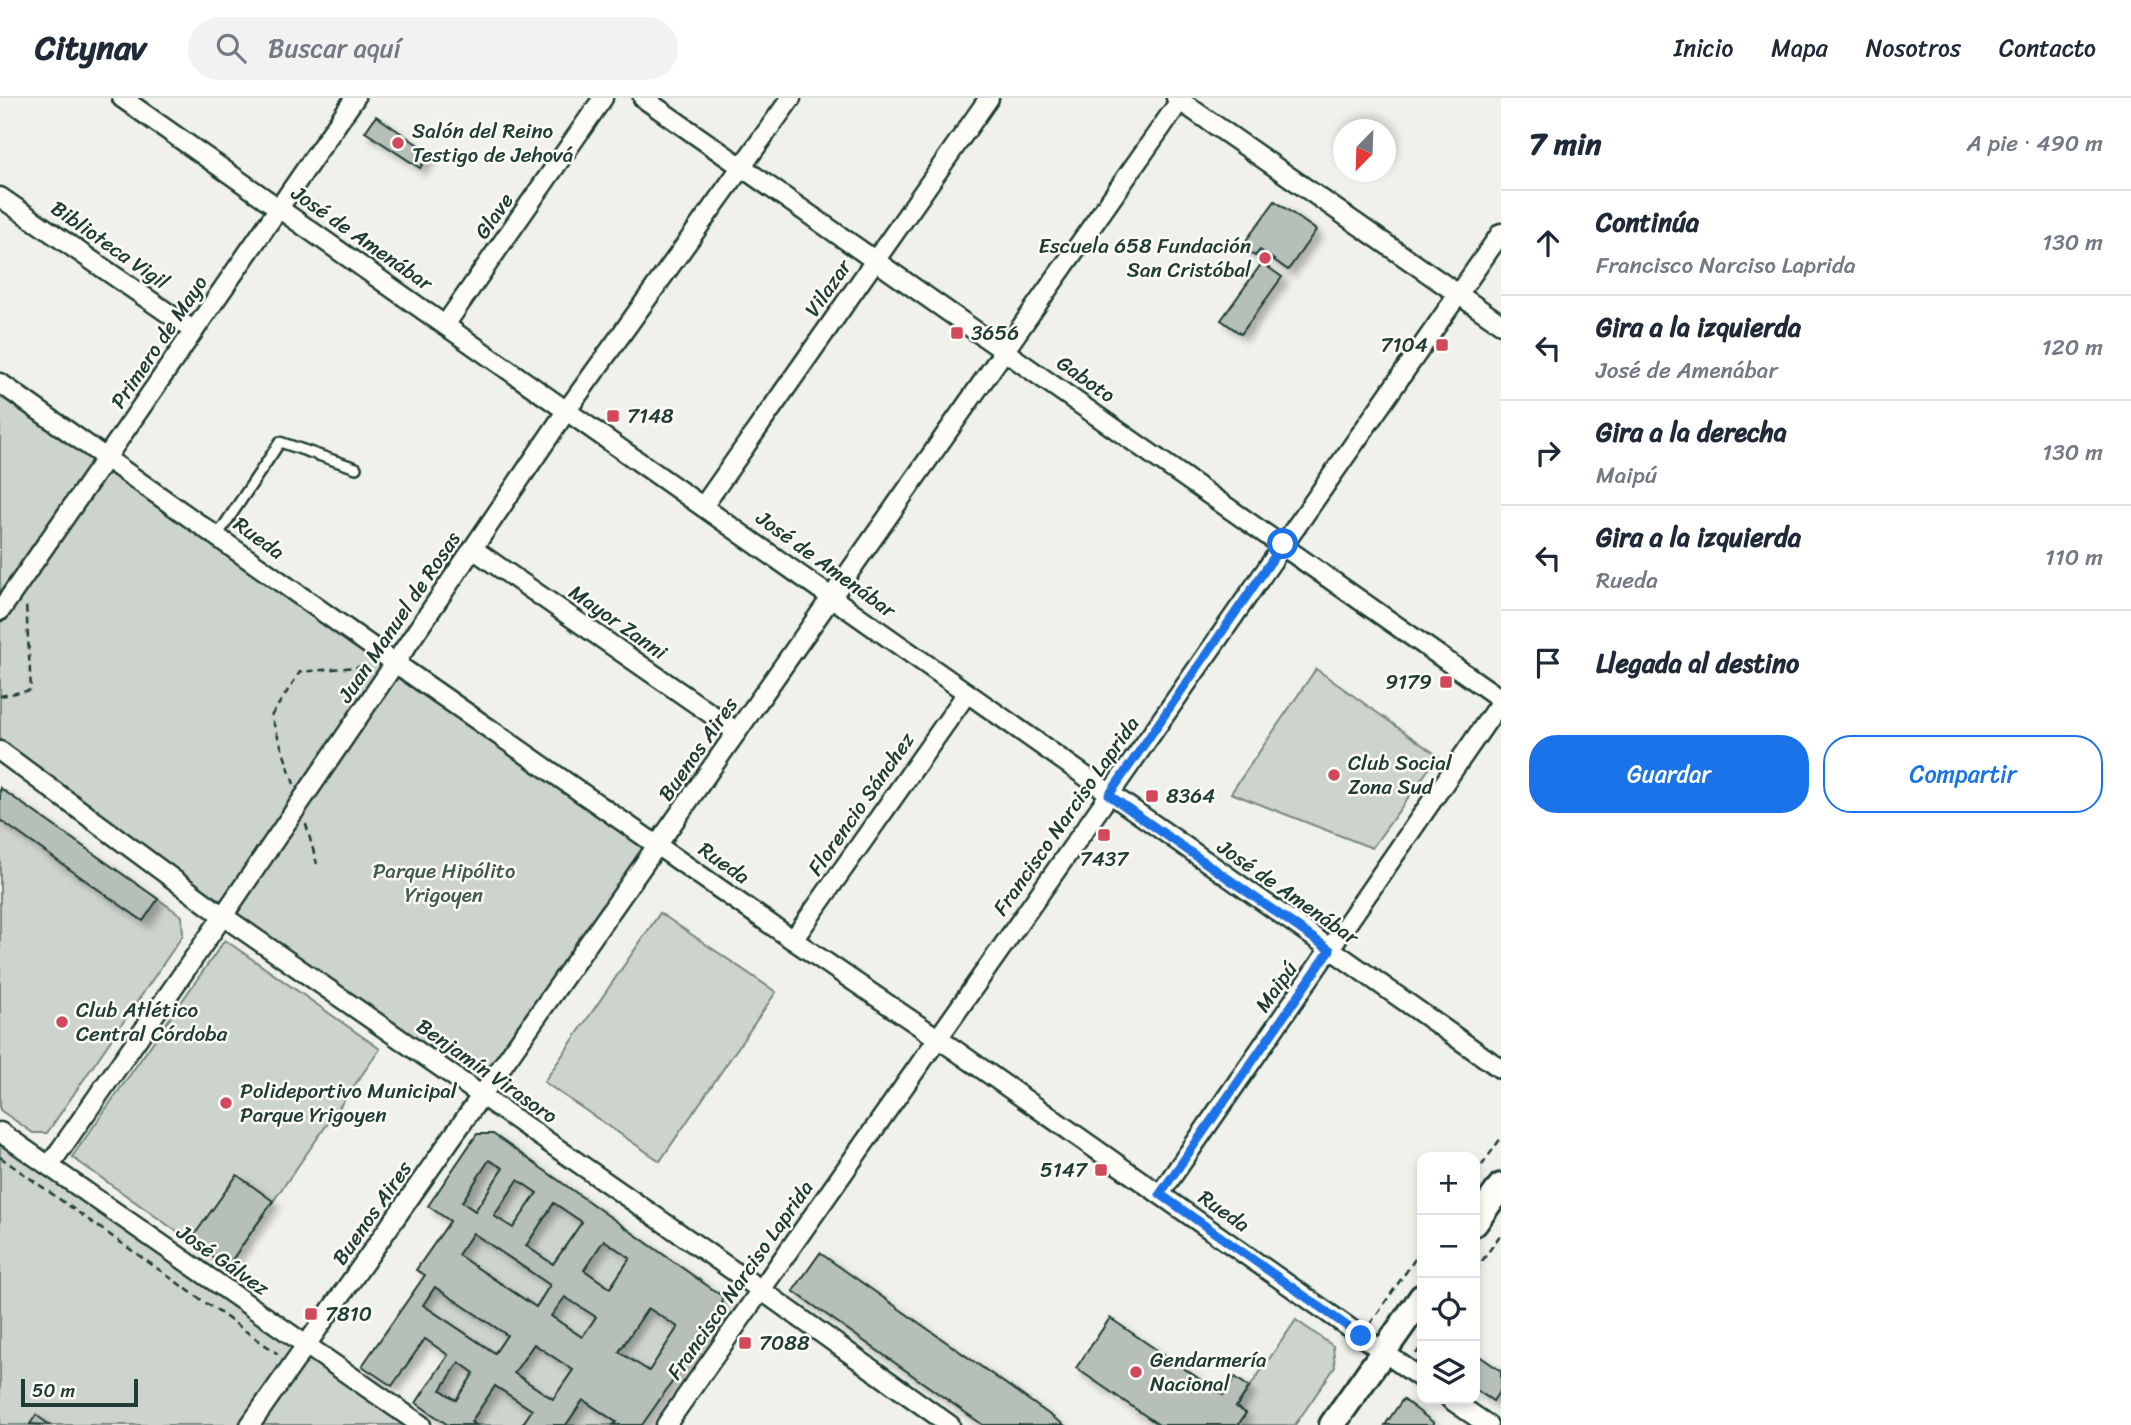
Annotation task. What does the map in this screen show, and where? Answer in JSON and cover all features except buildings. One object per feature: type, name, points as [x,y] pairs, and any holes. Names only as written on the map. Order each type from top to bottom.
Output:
[{"type":"main road","points":[[1480,1216],[1501,1186]]},
{"type":"main road","points":[[1332,1425],[1417,1304]]},
{"type":"street","name":"José de Amenábar","points":[[122,98],[704,505],[1109,795],[1501,1069]]},
{"type":"street","name":"Glave","points":[[445,325],[603,98]]},
{"type":"street","name":"Gaboto","points":[[643,98],[1283,544],[1501,700]]},
{"type":"street","name":"Juan Manuel de Rosas","points":[[49,1166],[223,916],[567,410],[791,98]]},
{"type":"street","name":"Vilazar","points":[[704,505],[989,98]]},
{"type":"street","name":"Primero de Mayo","points":[[0,611],[353,99]]},
{"type":"street","points":[[1179,99],[1501,324]]},
{"type":"street","name":"Buenos Aires","points":[[250,1425],[1179,99]]},
{"type":"street","name":"Biblioteca Vigil","points":[[0,197],[194,331]]},
{"type":"street","name":"Francisco Narciso Laprida","points":[[666,1425],[1501,233]]},
{"type":"street","name":"Rueda","points":[[0,383],[395,663],[938,1038],[1417,1375]]},
{"type":"street","name":"Mayor Zanni","points":[[473,549],[737,732]]},
{"type":"street","name":"Florencio Sánchez","points":[[793,940],[967,693]]},
{"type":"street","name":"Maipú","points":[[1160,1194],[1501,700]]},
{"type":"street","name":"Benjamín Virasoro","points":[[0,751],[223,916],[761,1290],[950,1425]]},
{"type":"street","name":"José Gálvez","points":[[0,1132],[421,1425]]},
{"type":"street","points":[[1457,1404],[1488,1425]]},
{"type":"lane","points":[[217,536],[280,442],[356,468]]},
{"type":"path","points":[[0,696],[31,690],[24,575]]},
{"type":"path","points":[[317,864],[271,716],[300,672],[395,663]]},
{"type":"path","points":[[1480,1168],[1501,1138]]},
{"type":"path","points":[[0,1157],[292,1364]]},
{"type":"path","points":[[1480,1264],[1501,1234]]},
{"type":"path","points":[[1361,1336],[1417,1257]]},
{"type":"green space","name":"Parque Hipólito Yrigoyen","points":[[0,384],[658,845],[482,1096],[0,751]]},
{"type":"green space","name":"Club Social Zona Sud","points":[[1316,669],[1438,756],[1372,848],[1231,793]]},
{"type":"green space","name":"Club Atlético Central Córdoba","points":[[0,788],[182,916],[183,935],[47,1133],[33,1133],[0,1110]]},
{"type":"green space","points":[[660,913],[776,992],[660,1161],[544,1082]]},
{"type":"green space","name":"Polideportivo Municipal Parque Yrigoyen","points":[[225,940],[380,1049],[227,1267],[72,1157]]},
{"type":"green space","points":[[0,1132],[421,1425],[0,1425]]},
{"type":"green space","points":[[489,1160],[503,1168],[475,1211],[462,1202]]},
{"type":"green space","points":[[518,1180],[537,1193],[513,1228],[494,1216]]},
{"type":"green space","points":[[554,1203],[582,1222],[553,1264],[526,1246]]},
{"type":"green space","points":[[473,1233],[550,1285],[536,1307],[458,1255]]},
{"type":"green space","points":[[604,1240],[630,1258],[610,1288],[584,1270]]},
{"type":"green space","points":[[435,1287],[507,1335],[495,1353],[423,1305]]},
{"type":"green space","points":[[565,1297],[596,1317],[582,1337],[551,1316]]},
{"type":"green space","points":[[648,1308],[678,1327],[649,1371],[619,1352]]},
{"type":"green space","points":[[1296,1320],[1333,1346],[1335,1367],[1295,1425],[1238,1425],[1245,1414],[1236,1407]]},
{"type":"green space","points":[[534,1344],[573,1370],[553,1399],[514,1373]]},
{"type":"green space","points":[[459,1362],[474,1373],[456,1400],[441,1390]]},
{"type":"green space","points":[[495,1386],[532,1410],[522,1425],[476,1425],[471,1422]]},
{"type":"green space","points":[[583,1400],[616,1422],[613,1425],[566,1425]]},
{"type":"place","name":"Salón del Reino Testigo de Jehová","points":[[398,143]]},
{"type":"place","name":"Escuela 658 Fundación San Cristóbal","points":[[1265,258]]},
{"type":"place","name":"3656","points":[[957,333]]},
{"type":"place","name":"7104","points":[[1442,345]]},
{"type":"place","name":"7148","points":[[613,416]]},
{"type":"place","name":"9179","points":[[1446,682]]},
{"type":"place","name":"Club Social Zona Sud","points":[[1334,775]]},
{"type":"place","name":"8364","points":[[1152,796]]},
{"type":"place","name":"7437","points":[[1104,835]]},
{"type":"place","name":"Club Atlético Central Córdoba","points":[[62,1022]]},
{"type":"place","name":"Polideportivo Municipal Parque Yrigoyen","points":[[226,1103]]},
{"type":"place","name":"5147","points":[[1101,1170]]},
{"type":"place","name":"7810","points":[[311,1314]]},
{"type":"place","name":"7088","points":[[745,1343]]},
{"type":"place","name":"Gendarmería Nacional","points":[[1136,1372]]},
{"type":"route","points":[[1283,544],[1109,795],[1330,950],[1160,1194],[1361,1336]]}]
